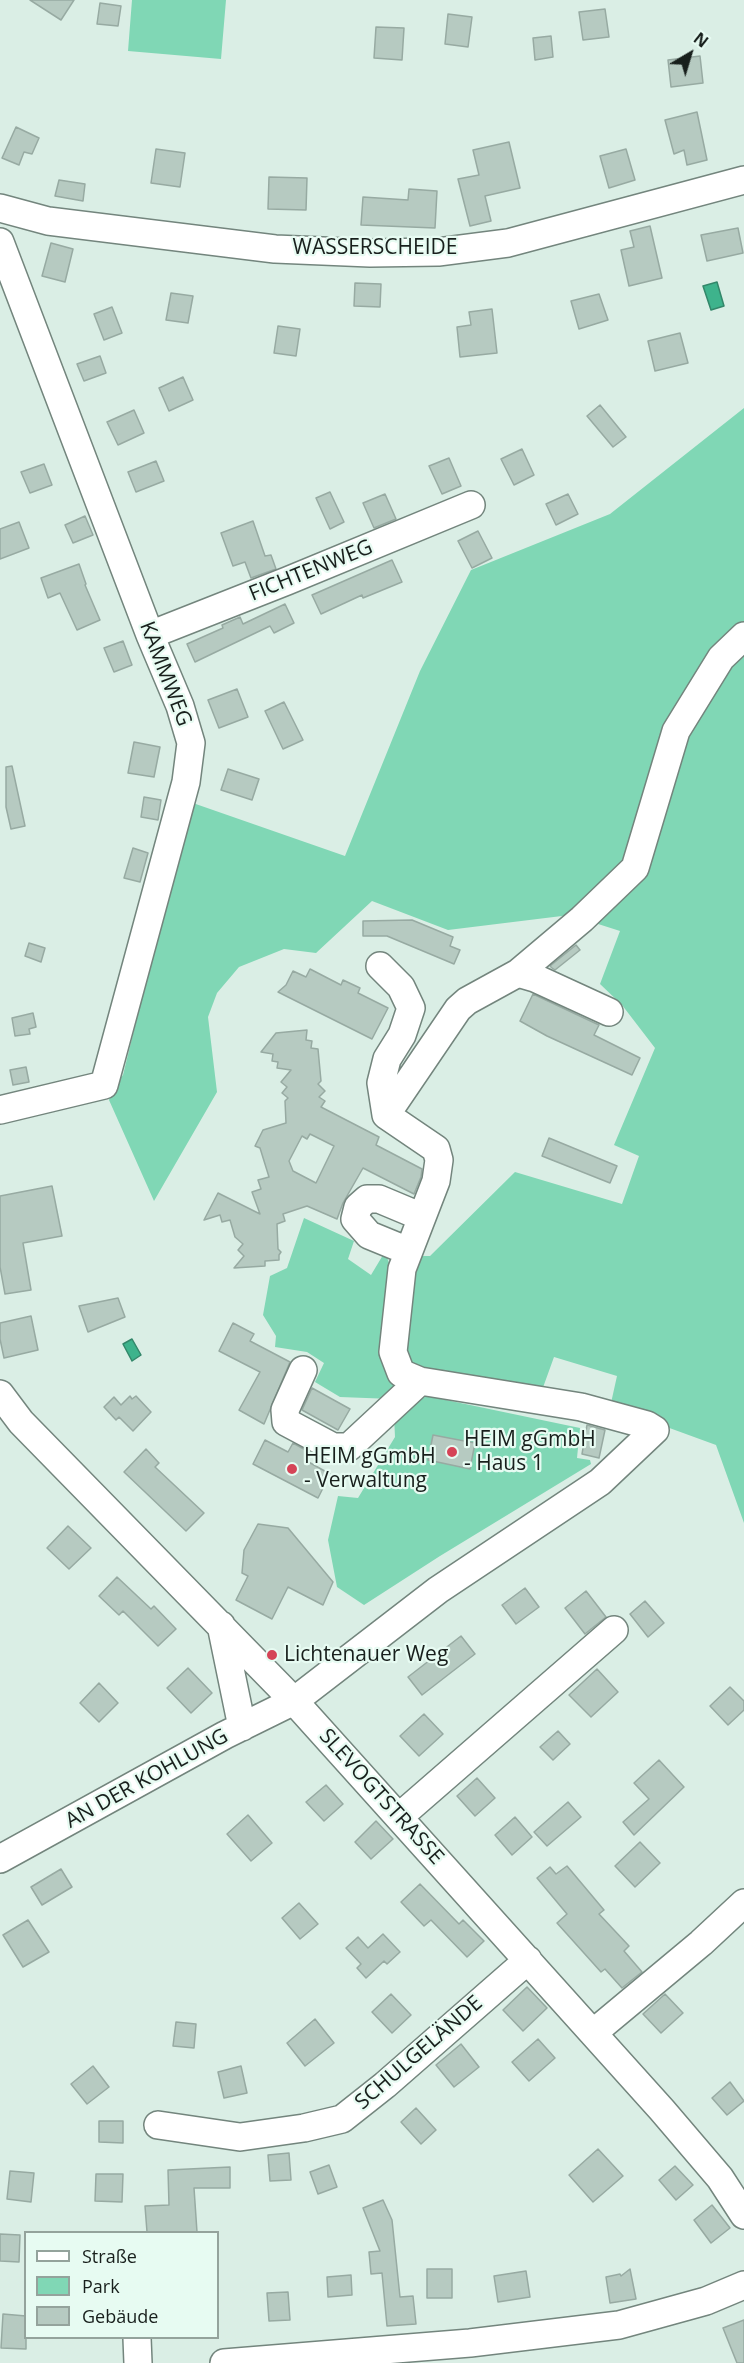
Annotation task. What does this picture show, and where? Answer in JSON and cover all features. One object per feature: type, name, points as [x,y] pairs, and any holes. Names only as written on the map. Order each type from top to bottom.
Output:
[{"type":"street","name":"WASSERSCHEIDE","points":[[0,208],[48,221],[276,249],[370,253],[438,252],[508,243],[744,180]]},
{"type":"street","name":"KAMMWEG","points":[[0,243],[150,634],[180,706],[191,743],[186,782],[104,1084],[0,1110]]},
{"type":"street","name":"FICHTENWEG","points":[[150,634],[287,582],[471,505]]},
{"type":"street","points":[[386,1115],[458,1009],[467,1001],[518,973],[582,919],[634,868],[676,731],[721,658],[744,636]]},
{"type":"street","points":[[294,1701],[438,1590],[600,1482],[655,1430],[647,1425],[581,1407],[420,1381],[401,1373],[393,1352],[402,1269],[436,1181],[439,1160],[436,1149],[386,1115],[381,1083],[387,1059],[402,1035],[411,1008],[401,987],[380,966]]},
{"type":"street","points":[[518,973],[535,978],[609,1012]]},
{"type":"street","points":[[408,1251],[366,1233],[355,1219],[358,1207],[366,1199],[379,1199],[422,1216]]},
{"type":"street","points":[[303,1370],[285,1410],[286,1422],[333,1447],[349,1447],[382,1419],[420,1381]]},
{"type":"street","name":"SLEVOGTSTRASSE","points":[[0,1394],[21,1422],[294,1701],[528,1960],[720,2178],[744,2215]]},
{"type":"street","points":[[221,1625],[242,1727]]},
{"type":"street","points":[[399,1817],[614,1630]]},
{"type":"street","name":"AN DER KOHLUNG","points":[[0,1859],[294,1701]]},
{"type":"street","points":[[593,2033],[701,1943],[744,1903]]},
{"type":"street","name":"SCHULGELÄNDE","points":[[158,2125],[240,2137],[304,2128],[342,2119],[386,2085],[528,1960]]},
{"type":"street","points":[[224,2363],[470,2343],[619,2325],[706,2301],[744,2285]]},
{"type":"street","points":[[136,2339],[138,2363]]},
{"type":"green space","points":[[132,0],[226,0],[221,59],[128,51]]},
{"type":"green space","points":[[744,408],[744,1523],[716,1445],[653,1422],[611,1403],[617,1376],[554,1357],[541,1393],[421,1377],[402,1358],[414,1256],[430,1256],[515,1172],[622,1204],[639,1156],[614,1145],[655,1048],[622,1005],[600,984],[620,931],[570,915],[448,930],[372,901],[316,953],[284,949],[239,967],[217,993],[208,1017],[217,1092],[154,1201],[109,1100],[113,1086],[123,1075],[190,802],[345,856],[420,671],[471,570],[610,514]]},
{"type":"green space","points":[[304,1218],[354,1241],[348,1259],[371,1275],[383,1255],[387,1257],[394,1278],[398,1385],[392,1399],[340,1397],[315,1382],[324,1363],[307,1352],[275,1347],[276,1336],[263,1315],[270,1276],[287,1268]]},
{"type":"green space","points":[[427,1396],[580,1428],[577,1458],[590,1460],[591,1464],[364,1605],[337,1587],[328,1540],[338,1496],[358,1498],[395,1437],[394,1416],[410,1404]]},
{"type":"shaded area","points":[[717,282],[724,306],[711,310],[703,286]]},
{"type":"shaded area","points":[[132,1339],[141,1355],[132,1361],[123,1344]]},
{"type":"building","points":[[30,0],[74,0],[61,20]]},
{"type":"building","points":[[100,3],[121,6],[118,26],[97,24]]},
{"type":"building","points":[[605,9],[609,37],[583,40],[579,12]]},
{"type":"building","points":[[448,14],[472,17],[468,47],[445,44]]},
{"type":"building","points":[[376,27],[404,28],[402,60],[374,58]]},
{"type":"building","points":[[551,36],[553,57],[535,60],[533,38]]},
{"type":"building","points":[[700,56],[703,83],[671,87],[668,60]]},
{"type":"building","points":[[697,112],[707,160],[687,165],[684,150],[674,154],[665,120]]},
{"type":"building","points":[[16,127],[39,138],[32,154],[24,152],[19,165],[2,158]]},
{"type":"building","points":[[509,142],[520,188],[485,196],[491,221],[470,226],[458,179],[479,175],[473,150]]},
{"type":"building","points":[[156,149],[185,153],[180,187],[151,183]]},
{"type":"building","points":[[626,149],[635,180],[609,188],[600,156]]},
{"type":"building","points":[[269,177],[307,178],[306,210],[268,209]]},
{"type":"building","points":[[59,180],[85,184],[83,201],[55,196]]},
{"type":"building","points":[[409,189],[437,191],[435,228],[361,225],[363,197],[408,200]]},
{"type":"building","points":[[650,226],[662,278],[629,286],[621,250],[634,247],[630,231]]},
{"type":"building","points":[[738,228],[743,253],[707,261],[701,235]]},
{"type":"building","points":[[51,243],[73,249],[65,282],[42,276]]},
{"type":"building","points":[[355,283],[381,284],[380,307],[354,306]]},
{"type":"building","points":[[171,293],[193,296],[188,323],[166,320]]},
{"type":"building","points":[[599,294],[608,320],[579,329],[571,301]]},
{"type":"building","points":[[112,307],[122,333],[104,340],[94,314]]},
{"type":"building","points":[[492,309],[497,353],[460,357],[457,327],[471,325],[469,312]]},
{"type":"building","points":[[278,326],[300,329],[296,356],[274,353]]},
{"type":"building","points":[[680,333],[688,363],[655,371],[648,341]]},
{"type":"building","points":[[100,356],[106,373],[84,381],[77,364]]},
{"type":"building","points":[[183,377],[193,400],[169,411],[159,388]]},
{"type":"building","points":[[600,405],[626,437],[613,447],[587,416]]},
{"type":"building","points":[[134,410],[144,433],[118,445],[107,422]]},
{"type":"building","points":[[522,449],[534,475],[514,485],[501,459]]},
{"type":"building","points":[[449,458],[461,486],[442,494],[429,466]]},
{"type":"building","points":[[156,461],[164,481],[136,492],[128,472]]},
{"type":"building","points":[[44,464],[52,485],[30,493],[21,472]]},
{"type":"building","points":[[330,492],[344,522],[330,529],[316,498]]},
{"type":"building","points":[[385,494],[396,519],[374,528],[363,503]]},
{"type":"building","points":[[568,494],[578,514],[556,525],[546,504]]},
{"type":"building","points":[[85,516],[93,535],[73,543],[65,525]]},
{"type":"building","points":[[253,521],[265,556],[271,555],[276,569],[251,578],[245,562],[233,566],[221,533]]},
{"type":"building","points":[[19,522],[29,548],[0,559],[0,529]]},
{"type":"building","points":[[478,531],[492,558],[472,568],[458,541]]},
{"type":"building","points":[[392,560],[402,582],[363,598],[362,595],[321,614],[312,595]]},
{"type":"building","points":[[79,564],[100,620],[77,630],[60,593],[48,598],[41,578]]},
{"type":"building","points":[[285,604],[294,623],[274,633],[270,626],[195,662],[187,644],[223,628],[222,625],[240,617],[243,624]]},
{"type":"building","points":[[123,641],[132,665],[114,672],[104,648]]},
{"type":"building","points":[[237,689],[248,717],[219,728],[208,700]]},
{"type":"building","points":[[284,702],[303,740],[283,749],[265,711]]},
{"type":"building","points":[[134,742],[160,747],[154,777],[128,773]]},
{"type":"building","points":[[12,766],[25,826],[11,829],[6,807],[6,767]]},
{"type":"building","points":[[228,769],[259,779],[252,800],[221,790]]},
{"type":"building","points":[[144,797],[161,800],[158,820],[141,817]]},
{"type":"building","points":[[133,848],[148,853],[140,882],[124,878]]},
{"type":"building","points":[[412,920],[453,937],[450,946],[460,950],[454,964],[387,936],[363,936],[363,921]]},
{"type":"building","points":[[29,943],[45,948],[41,962],[25,956]]},
{"type":"building","points":[[576,945],[580,950],[555,970],[550,966]]},
{"type":"building","points":[[310,969],[341,985],[343,980],[360,988],[358,993],[388,1008],[372,1039],[278,992],[286,985],[293,971],[306,977]]},
{"type":"building","points":[[533,994],[599,1025],[594,1035],[640,1058],[632,1075],[520,1021]]},
{"type":"building","points":[[33,1013],[36,1027],[29,1029],[30,1034],[15,1036],[12,1018]]},
{"type":"building","points":[[307,1030],[306,1040],[312,1041],[311,1048],[318,1049],[321,1081],[318,1084],[325,1091],[319,1097],[325,1101],[321,1107],[379,1137],[376,1145],[422,1169],[421,1177],[414,1194],[363,1168],[343,1203],[337,1219],[307,1206],[283,1214],[285,1221],[277,1224],[278,1249],[281,1252],[279,1260],[265,1261],[265,1266],[234,1268],[244,1256],[238,1250],[243,1244],[235,1237],[230,1220],[222,1222],[220,1215],[204,1220],[218,1193],[260,1214],[252,1192],[261,1189],[258,1180],[269,1177],[260,1148],[255,1146],[263,1130],[286,1123],[285,1101],[288,1098],[282,1093],[287,1087],[281,1082],[291,1070],[277,1068],[278,1062],[272,1061],[273,1054],[261,1052],[276,1033]],"holes":[[[310,1134],[334,1146],[316,1183],[293,1171],[289,1161],[302,1136],[307,1139]]]},
{"type":"building","points":[[26,1067],[29,1082],[13,1085],[10,1070]]},
{"type":"building","points":[[549,1138],[617,1166],[610,1183],[542,1156]]},
{"type":"building","points":[[52,1186],[62,1236],[23,1243],[31,1290],[5,1294],[0,1267],[0,1196]]},
{"type":"building","points":[[118,1298],[125,1317],[88,1332],[79,1306]]},
{"type":"building","points":[[31,1316],[38,1350],[4,1358],[0,1339],[0,1323]]},
{"type":"building","points":[[233,1323],[254,1334],[250,1341],[290,1362],[264,1424],[239,1410],[260,1372],[219,1351]]},
{"type":"building","points":[[312,1388],[350,1409],[338,1430],[302,1410]]},
{"type":"building","points":[[130,1396],[132,1399],[136,1396],[151,1412],[133,1431],[119,1417],[116,1420],[104,1407],[114,1397],[121,1405]]},
{"type":"building","points":[[587,1425],[605,1430],[599,1458],[582,1454]]},
{"type":"building","name":"HEIM gGmbH - Haus 1","points":[[433,1435],[475,1443],[470,1469],[428,1460]]},
{"type":"building","name":"HEIM gGmbH - Verwaltung","points":[[265,1440],[288,1452],[293,1443],[309,1452],[305,1460],[330,1474],[318,1498],[253,1464]]},
{"type":"building","points":[[146,1449],[159,1463],[155,1467],[204,1513],[186,1531],[124,1472]]},
{"type":"building","points":[[258,1524],[288,1528],[333,1582],[323,1605],[288,1587],[272,1619],[236,1600],[248,1576],[242,1573],[244,1550]]},
{"type":"building","points":[[68,1526],[91,1548],[69,1569],[47,1548]]},
{"type":"building","points":[[117,1577],[151,1609],[154,1606],[176,1629],[158,1646],[123,1611],[119,1615],[99,1596]]},
{"type":"building","points":[[525,1588],[539,1607],[516,1624],[502,1605]]},
{"type":"building","points":[[586,1591],[606,1617],[585,1634],[565,1608]]},
{"type":"building","points":[[645,1601],[664,1623],[648,1637],[630,1614]]},
{"type":"building","points":[[461,1636],[475,1654],[422,1695],[408,1677]]},
{"type":"building","points":[[188,1668],[212,1693],[191,1713],[167,1688]]},
{"type":"building","points":[[597,1669],[618,1692],[591,1717],[569,1695]]},
{"type":"building","points":[[99,1683],[118,1703],[99,1722],[80,1703]]},
{"type":"building","points":[[730,1687],[744,1701],[744,1710],[728,1725],[710,1706]]},
{"type":"building","points":[[424,1714],[443,1734],[419,1756],[400,1736]]},
{"type":"building","points":[[558,1731],[570,1744],[553,1760],[540,1747]]},
{"type":"building","points":[[659,1760],[684,1787],[634,1835],[623,1822],[649,1799],[634,1783]]},
{"type":"building","points":[[477,1778],[495,1798],[475,1816],[457,1796]]},
{"type":"building","points":[[326,1785],[343,1804],[324,1821],[306,1802]]},
{"type":"building","points":[[568,1802],[581,1817],[547,1846],[534,1832]]},
{"type":"building","points":[[248,1815],[272,1843],[251,1861],[227,1834]]},
{"type":"building","points":[[515,1817],[532,1837],[512,1855],[495,1835]]},
{"type":"building","points":[[376,1821],[393,1839],[371,1859],[355,1842]]},
{"type":"building","points":[[640,1842],[660,1863],[635,1887],[615,1866]]},
{"type":"building","points":[[567,1866],[604,1910],[599,1914],[629,1946],[624,1951],[642,1972],[622,1988],[605,1969],[601,1972],[557,1923],[567,1914],[537,1878],[550,1867],[556,1874]]},
{"type":"building","points":[[61,1869],[72,1887],[42,1905],[31,1887]]},
{"type":"building","points":[[420,1884],[459,1924],[463,1920],[484,1941],[467,1957],[431,1920],[424,1926],[401,1902]]},
{"type":"building","points":[[299,1903],[318,1924],[300,1939],[282,1918]]},
{"type":"building","points":[[28,1920],[49,1952],[23,1967],[3,1935]]},
{"type":"building","points":[[383,1934],[400,1952],[387,1964],[384,1961],[366,1978],[357,1968],[361,1964],[346,1948],[358,1937],[368,1948]]},
{"type":"building","points":[[527,1987],[547,2008],[523,2031],[503,2010]]},
{"type":"building","points":[[391,1994],[411,2015],[392,2033],[372,2012]]},
{"type":"building","points":[[665,1994],[683,2013],[661,2033],[643,2014]]},
{"type":"building","points":[[315,2019],[334,2043],[305,2066],[287,2043]]},
{"type":"building","points":[[176,2022],[196,2024],[194,2048],[173,2046]]},
{"type":"building","points":[[538,2039],[555,2058],[529,2081],[512,2062]]},
{"type":"building","points":[[461,2044],[479,2067],[454,2087],[436,2065]]},
{"type":"building","points":[[93,2066],[109,2087],[87,2104],[71,2084]]},
{"type":"building","points":[[241,2066],[247,2093],[224,2098],[218,2072]]},
{"type":"building","points":[[730,2082],[744,2101],[727,2115],[712,2098]]},
{"type":"building","points":[[416,2108],[436,2130],[421,2144],[401,2122]]},
{"type":"building","points":[[99,2121],[123,2121],[123,2143],[99,2142]]},
{"type":"building","points":[[598,2149],[623,2176],[593,2202],[569,2175]]},
{"type":"building","points":[[289,2153],[291,2180],[270,2181],[268,2155]]},
{"type":"building","points":[[329,2165],[337,2187],[318,2194],[310,2172]]},
{"type":"building","points":[[675,2166],[693,2185],[676,2200],[659,2180]]},
{"type":"building","points":[[230,2167],[230,2188],[194,2188],[197,2231],[147,2231],[145,2206],[169,2205],[168,2170]]},
{"type":"building","points":[[10,2171],[34,2173],[31,2202],[7,2199]]},
{"type":"building","points":[[96,2174],[123,2174],[122,2202],[95,2201]]},
{"type":"building","points":[[383,2200],[392,2220],[400,2297],[413,2296],[416,2324],[387,2326],[382,2273],[371,2274],[369,2252],[380,2251],[363,2208]]},
{"type":"building","points":[[712,2205],[730,2228],[711,2243],[694,2220]]},
{"type":"building","points":[[0,2234],[20,2235],[19,2262],[0,2261]]},
{"type":"building","points":[[427,2269],[452,2269],[452,2298],[427,2298]]},
{"type":"building","points":[[630,2269],[636,2299],[610,2303],[606,2277],[620,2274],[621,2276]]},
{"type":"building","points":[[526,2271],[530,2297],[498,2302],[494,2276]]},
{"type":"building","points":[[351,2275],[352,2295],[328,2297],[327,2277]]},
{"type":"building","points":[[288,2292],[290,2320],[269,2321],[267,2293]]},
{"type":"building","points":[[3,2314],[24,2316],[26,2349],[1,2348]]},
{"type":"building","points":[[744,2320],[744,2363],[737,2363],[723,2328]]},
{"type":"place","name":"HEIM gGmbH - Haus 1","points":[[452,1452]]},
{"type":"place","name":"HEIM gGmbH - Verwaltung","points":[[292,1469]]},
{"type":"place","name":"Lichtenauer Weg","points":[[272,1655]]}]
